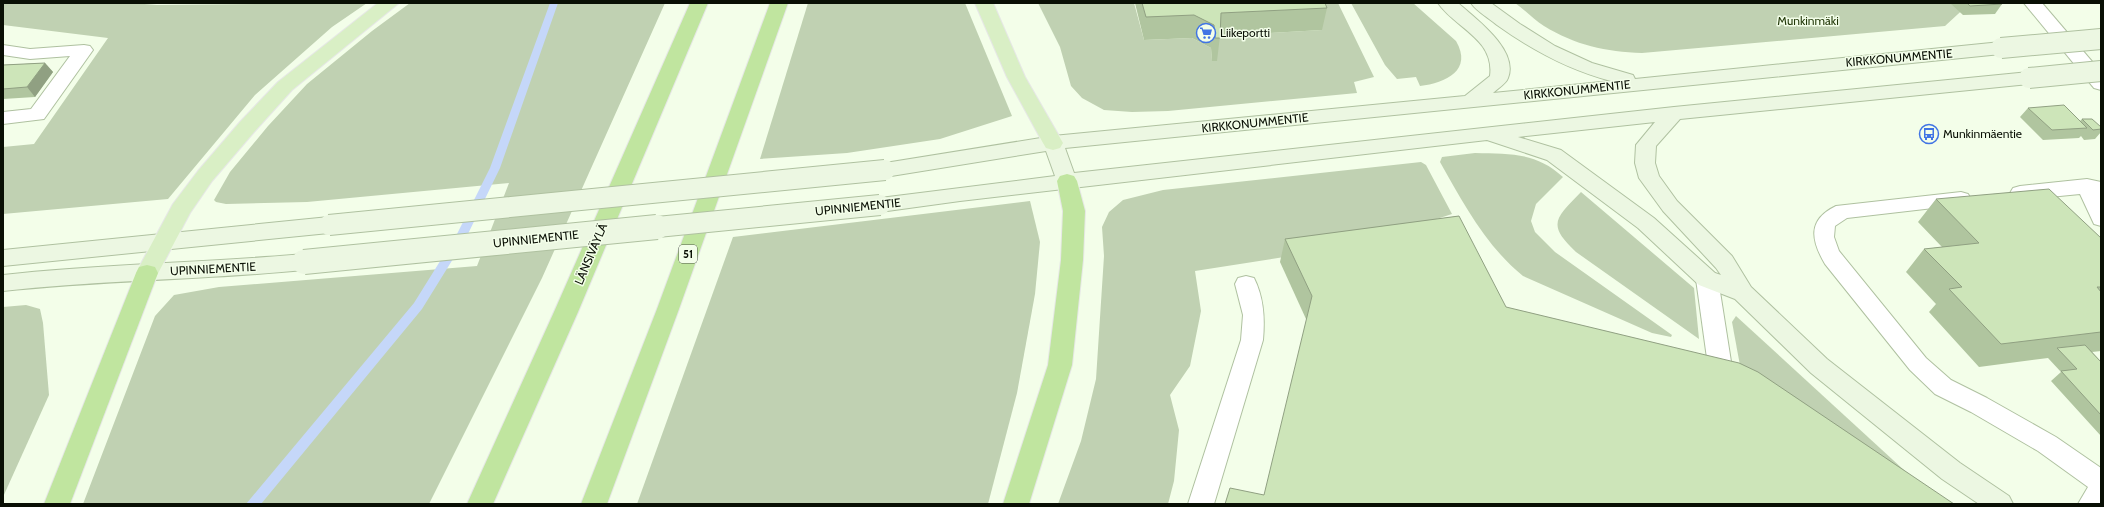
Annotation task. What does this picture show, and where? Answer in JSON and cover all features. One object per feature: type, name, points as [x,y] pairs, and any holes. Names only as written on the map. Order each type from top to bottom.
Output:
[{"type":"highway","name":"LÄNSIVÄYLÄ","points":[[480,504],[566,312],[699,3]]},
{"type":"highway","name":"51","points":[[594,504],[668,309],[779,3]]},
{"type":"highway","points":[[1016,504],[1060,365],[1072,260],[1074,211],[1067,181]]},
{"type":"highway","points":[[57,504],[147,273]]},
{"type":"main road","points":[[147,273],[181,209],[205,176],[247,127],[285,86],[390,3]]},
{"type":"main road","points":[[984,3],[1016,77],[1053,143],[1067,181],[1484,133],[2101,71]]},
{"type":"main road","points":[[1447,3],[1488,39],[1501,64],[1499,78],[1470,101]]},
{"type":"main road","points":[[1480,3],[1513,29],[1562,58],[1599,73],[1627,80],[1657,82]]},
{"type":"main road","name":"KIRKKONUMMENTIE","points":[[1053,143],[2101,39]]},
{"type":"main road","points":[[1674,113],[1646,146],[1645,162],[1649,178],[1670,206],[1724,262],[1743,293],[1819,366],[1950,471],[2000,504]]},
{"type":"main road","points":[[1484,133],[1554,155],[1646,223],[1707,279],[1743,293]]},
{"type":"main road","points":[[3,258],[885,170],[1053,143]]},
{"type":"main road","name":"UPINNIEMENTIE","points":[[3,283],[66,276],[232,269],[880,206],[1067,181]]},
{"type":"street","points":[[2033,3],[2101,84]]},
{"type":"lane","points":[[3,50],[30,54],[84,50],[37,115],[3,118]]},
{"type":"lane","points":[[18,70],[30,54]]},
{"type":"lane","points":[[2101,219],[2094,187],[1992,195],[1843,211],[1833,215],[1826,223],[1822,239],[1832,259],[1918,364],[1943,387],[1979,405],[2047,444],[2101,482]]},
{"type":"lane","points":[[1707,279],[1714,317],[1723,396]]},
{"type":"lane","points":[[1201,504],[1252,340],[1254,315],[1246,284]]},
{"type":"lane","points":[[2091,504],[2101,487]]},
{"type":"green space","points":[[3,3],[132,3],[157,5],[367,3],[332,27],[255,95],[168,199],[3,214],[3,147],[34,144],[108,38],[3,25]]},
{"type":"green space","points":[[410,3],[665,3],[542,278],[429,504],[83,504],[155,316],[174,295],[219,287],[477,266],[509,183],[307,202],[226,204],[216,202],[214,200],[230,172],[268,126],[307,84],[372,31]]},
{"type":"green space","points":[[808,3],[965,3],[1012,116],[940,139],[847,153],[760,159]]},
{"type":"green space","points":[[1038,3],[1134,3],[1144,40],[1192,38],[1211,48],[1212,60],[1218,36],[1322,30],[1312,5],[1338,3],[1374,77],[1354,82],[1357,93],[1168,111],[1132,112],[1104,110],[1082,98],[1071,86],[1060,47]]},
{"type":"green space","points":[[1351,3],[1413,3],[1456,41],[1460,51],[1461,60],[1459,67],[1454,73],[1439,82],[1420,86],[1416,77],[1397,79],[1385,65]]},
{"type":"green space","name":"Munkinmäki","points":[[1515,3],[1970,3],[1945,26],[1642,53],[1603,49],[1579,43],[1540,24]]},
{"type":"green space","points":[[1475,153],[1511,154],[1533,159],[1553,169],[1563,177],[1536,204],[1531,221],[1535,232],[1555,252],[1672,335],[1671,337],[1652,333],[1523,276],[1510,264],[1476,223],[1440,162],[1442,157]]},
{"type":"green space","points":[[1421,162],[1426,165],[1452,214],[1354,246],[1195,271],[1201,311],[1190,366],[1170,395],[1179,430],[1174,481],[1168,504],[1058,504],[1081,441],[1096,379],[1104,256],[1102,227],[1109,212],[1123,200],[1163,190]]},
{"type":"green space","points":[[1581,192],[1694,288],[1699,339],[1576,252],[1567,242],[1558,228],[1558,221],[1565,208]]},
{"type":"green space","points":[[1030,201],[1040,242],[1035,294],[1017,393],[988,504],[637,504],[733,237]]},
{"type":"green space","points":[[26,305],[40,309],[43,323],[49,395],[3,497],[3,307]]},
{"type":"green space","points":[[1736,316],[1917,482],[1741,371],[1732,322]]},
{"type":"building","points":[[1142,3],[1325,3],[1327,8],[1221,13],[1220,38],[1215,38],[1214,25],[1194,15],[1146,17]]},
{"type":"building","points":[[1967,3],[2001,3],[2002,4],[1970,6]]},
{"type":"building","points":[[45,63],[27,87],[3,89],[3,65]]},
{"type":"building","points":[[2064,105],[2087,128],[2052,130],[2028,108]]},
{"type":"building","points":[[2082,119],[2092,119],[2101,127],[2101,129],[2093,130]]},
{"type":"building","points":[[2049,189],[2101,238],[2101,287],[2097,287],[2101,292],[2101,332],[2001,344],[1949,289],[1962,287],[1924,249],[1979,243],[1936,199]]},
{"type":"building","points":[[1459,216],[1506,307],[1739,363],[1758,372],[1954,504],[1225,504],[1230,488],[1264,495],[1312,296],[1285,239]]},
{"type":"building","points":[[2085,345],[2101,362],[2101,415],[2061,371],[2077,369],[2057,348]]},
{"type":"waterway","points":[[253,504],[418,306],[462,235],[495,168],[554,3]]},
{"type":"place","name":"Liikeportti","points":[[1206,33]]},
{"type":"place","name":"Munkinmäentie","points":[[1929,134]]}]
